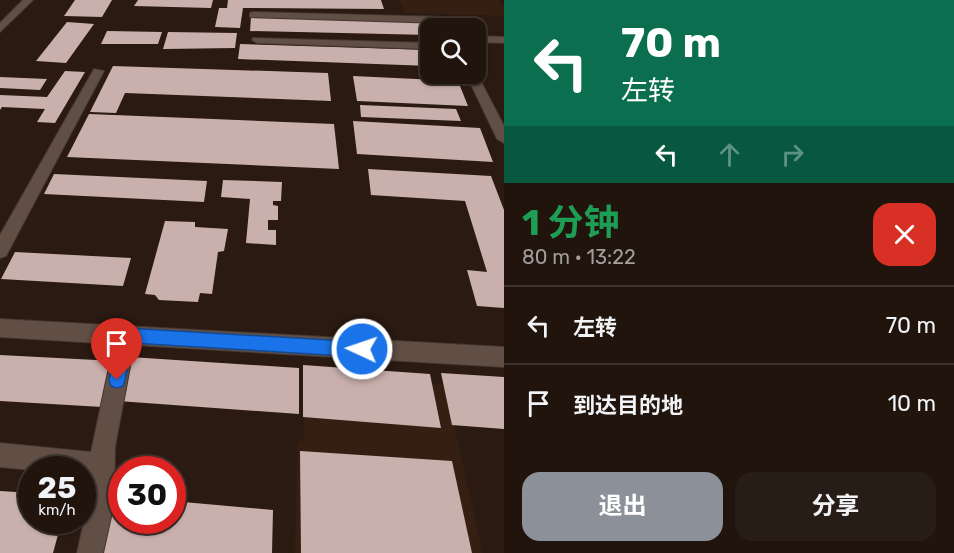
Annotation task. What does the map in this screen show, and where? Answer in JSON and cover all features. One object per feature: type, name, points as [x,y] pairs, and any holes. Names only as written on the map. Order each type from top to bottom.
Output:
[{"type":"street","points":[[0,29],[28,0]]},
{"type":"street","points":[[253,15],[420,19]]},
{"type":"street","points":[[486,39],[504,40]]},
{"type":"street","points":[[257,40],[420,46]]},
{"type":"street","points":[[0,251],[98,71]]},
{"type":"street","points":[[477,84],[504,139]]},
{"type":"street","points":[[0,328],[504,357]]},
{"type":"street","points":[[90,553],[101,503],[103,447],[126,335]]},
{"type":"street","points":[[0,455],[102,465]]},
{"type":"shaded area","points":[[400,0],[499,0],[504,7],[504,16],[405,13]]},
{"type":"shaded area","points":[[304,376],[445,385],[483,553],[295,553],[297,443],[304,439]]},
{"type":"building","points":[[75,0],[112,0],[102,17],[64,16]]},
{"type":"building","points":[[138,0],[213,0],[211,8],[134,6]]},
{"type":"building","points":[[228,0],[381,0],[384,9],[243,8],[240,28],[215,27],[219,8],[227,8]]},
{"type":"building","points":[[251,17],[420,21],[420,35],[250,31]]},
{"type":"building","points":[[67,22],[94,24],[66,63],[36,61]]},
{"type":"building","points":[[107,31],[162,32],[158,44],[101,44]]},
{"type":"building","points":[[168,32],[237,33],[235,48],[163,49]]},
{"type":"building","points":[[240,44],[420,50],[420,66],[238,59]]},
{"type":"building","points":[[113,66],[328,73],[331,101],[125,93],[116,113],[90,112]]},
{"type":"building","points":[[65,71],[85,72],[55,123],[37,122],[45,109],[2,107],[0,110],[0,95],[47,97]]},
{"type":"building","points":[[353,76],[420,79],[420,84],[459,84],[468,106],[357,101]]},
{"type":"building","points":[[0,77],[47,79],[40,90],[0,88]]},
{"type":"building","points":[[360,105],[456,109],[461,121],[361,117]]},
{"type":"building","points":[[89,114],[334,124],[339,169],[67,157]]},
{"type":"building","points":[[353,121],[480,128],[493,162],[357,154]]},
{"type":"building","points":[[368,169],[491,176],[504,210],[504,308],[477,306],[467,270],[487,272],[465,201],[371,195]]},
{"type":"building","points":[[54,174],[207,181],[204,202],[44,194]]},
{"type":"building","points":[[223,180],[282,182],[281,201],[273,201],[273,205],[278,206],[278,220],[268,220],[268,230],[276,230],[276,245],[246,243],[250,199],[221,197]]},
{"type":"building","points":[[165,221],[195,222],[195,227],[228,229],[224,251],[218,252],[212,294],[200,293],[198,302],[159,300],[155,295],[145,294]]},
{"type":"building","points":[[15,252],[131,258],[123,286],[1,279]]},
{"type":"building","points":[[0,355],[115,361],[102,407],[0,401]]},
{"type":"building","points":[[130,357],[299,368],[299,414],[118,401]]},
{"type":"building","points":[[303,365],[430,374],[441,428],[303,417]]},
{"type":"building","points":[[441,373],[504,377],[504,429],[452,425]]},
{"type":"building","points":[[300,451],[452,461],[472,553],[301,553]]},
{"type":"building","points":[[0,491],[18,492],[18,534],[58,534],[53,553],[0,553]]},
{"type":"building","points":[[186,502],[273,510],[272,553],[97,553],[108,508],[108,534],[186,534]]},
{"type":"route","points":[[117,380],[126,335],[362,349]]}]
